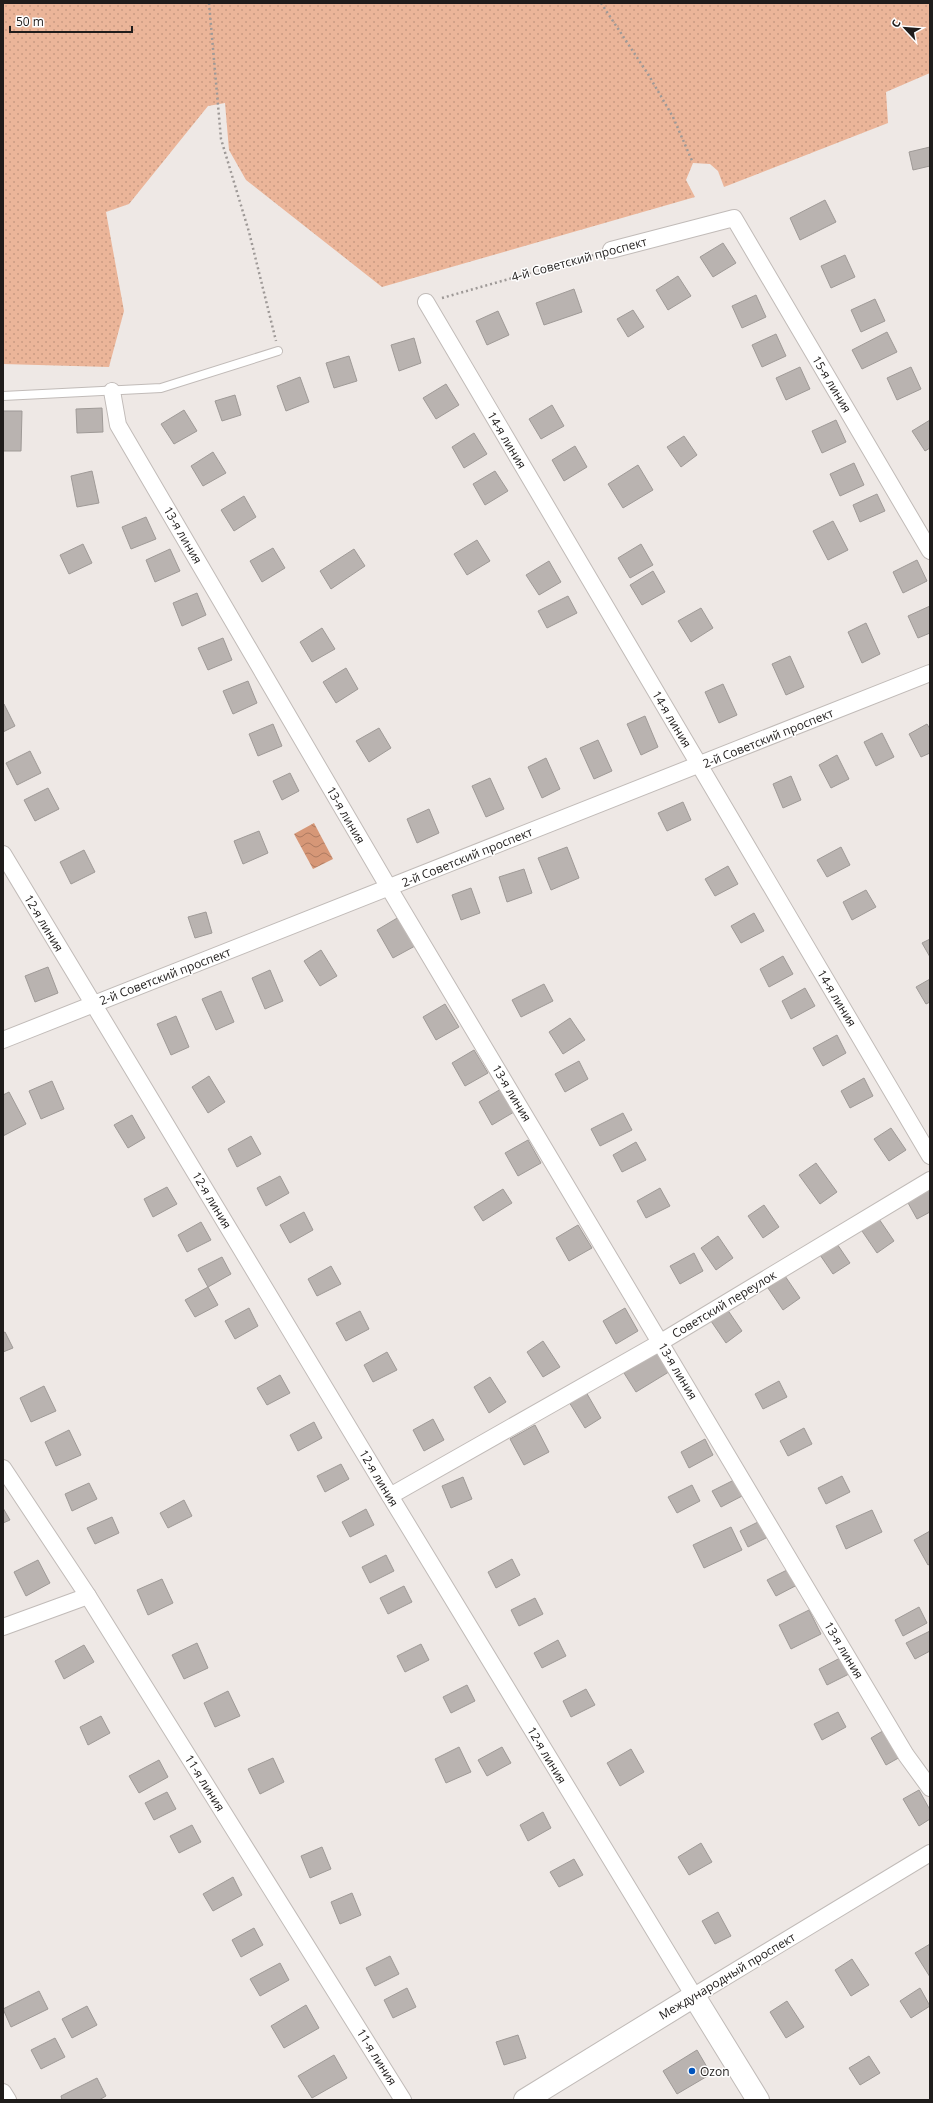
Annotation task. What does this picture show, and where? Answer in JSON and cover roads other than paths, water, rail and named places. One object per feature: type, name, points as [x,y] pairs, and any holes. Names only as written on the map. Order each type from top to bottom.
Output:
[{"type":"street","name":"4-й Советский проспект","points":[[611,250],[734,218]]},
{"type":"street","name":"15-я линия","points":[[734,218],[930,551]]},
{"type":"street","name":"14-я линия","points":[[426,302],[930,1156]]},
{"type":"street","name":"13-я линия","points":[[112,391],[118,425],[389,888],[906,1754],[930,1788]]},
{"type":"street","name":"2-й Советский проспект","points":[[3,1040],[930,673]]},
{"type":"street","name":"12-я линия","points":[[3,854],[390,1496],[758,2100]]},
{"type":"street","name":"Советский переулок","points":[[390,1496],[661,1342],[930,1180]]},
{"type":"street","name":"11-я линия","points":[[3,1468],[88,1596],[403,2100]]},
{"type":"street","points":[[3,1627],[88,1596]]},
{"type":"street","name":"Международный проспект","points":[[526,2100],[930,1853]]},
{"type":"street","points":[[3,2092],[8,2100]]},
{"type":"lane","points":[[3,396],[162,388],[278,351]]},
{"type":"water","points":[[314,823],[333,859],[313,869],[294,834]]},
{"type":"place","name":"Ozon","points":[[692,2071]]}]
